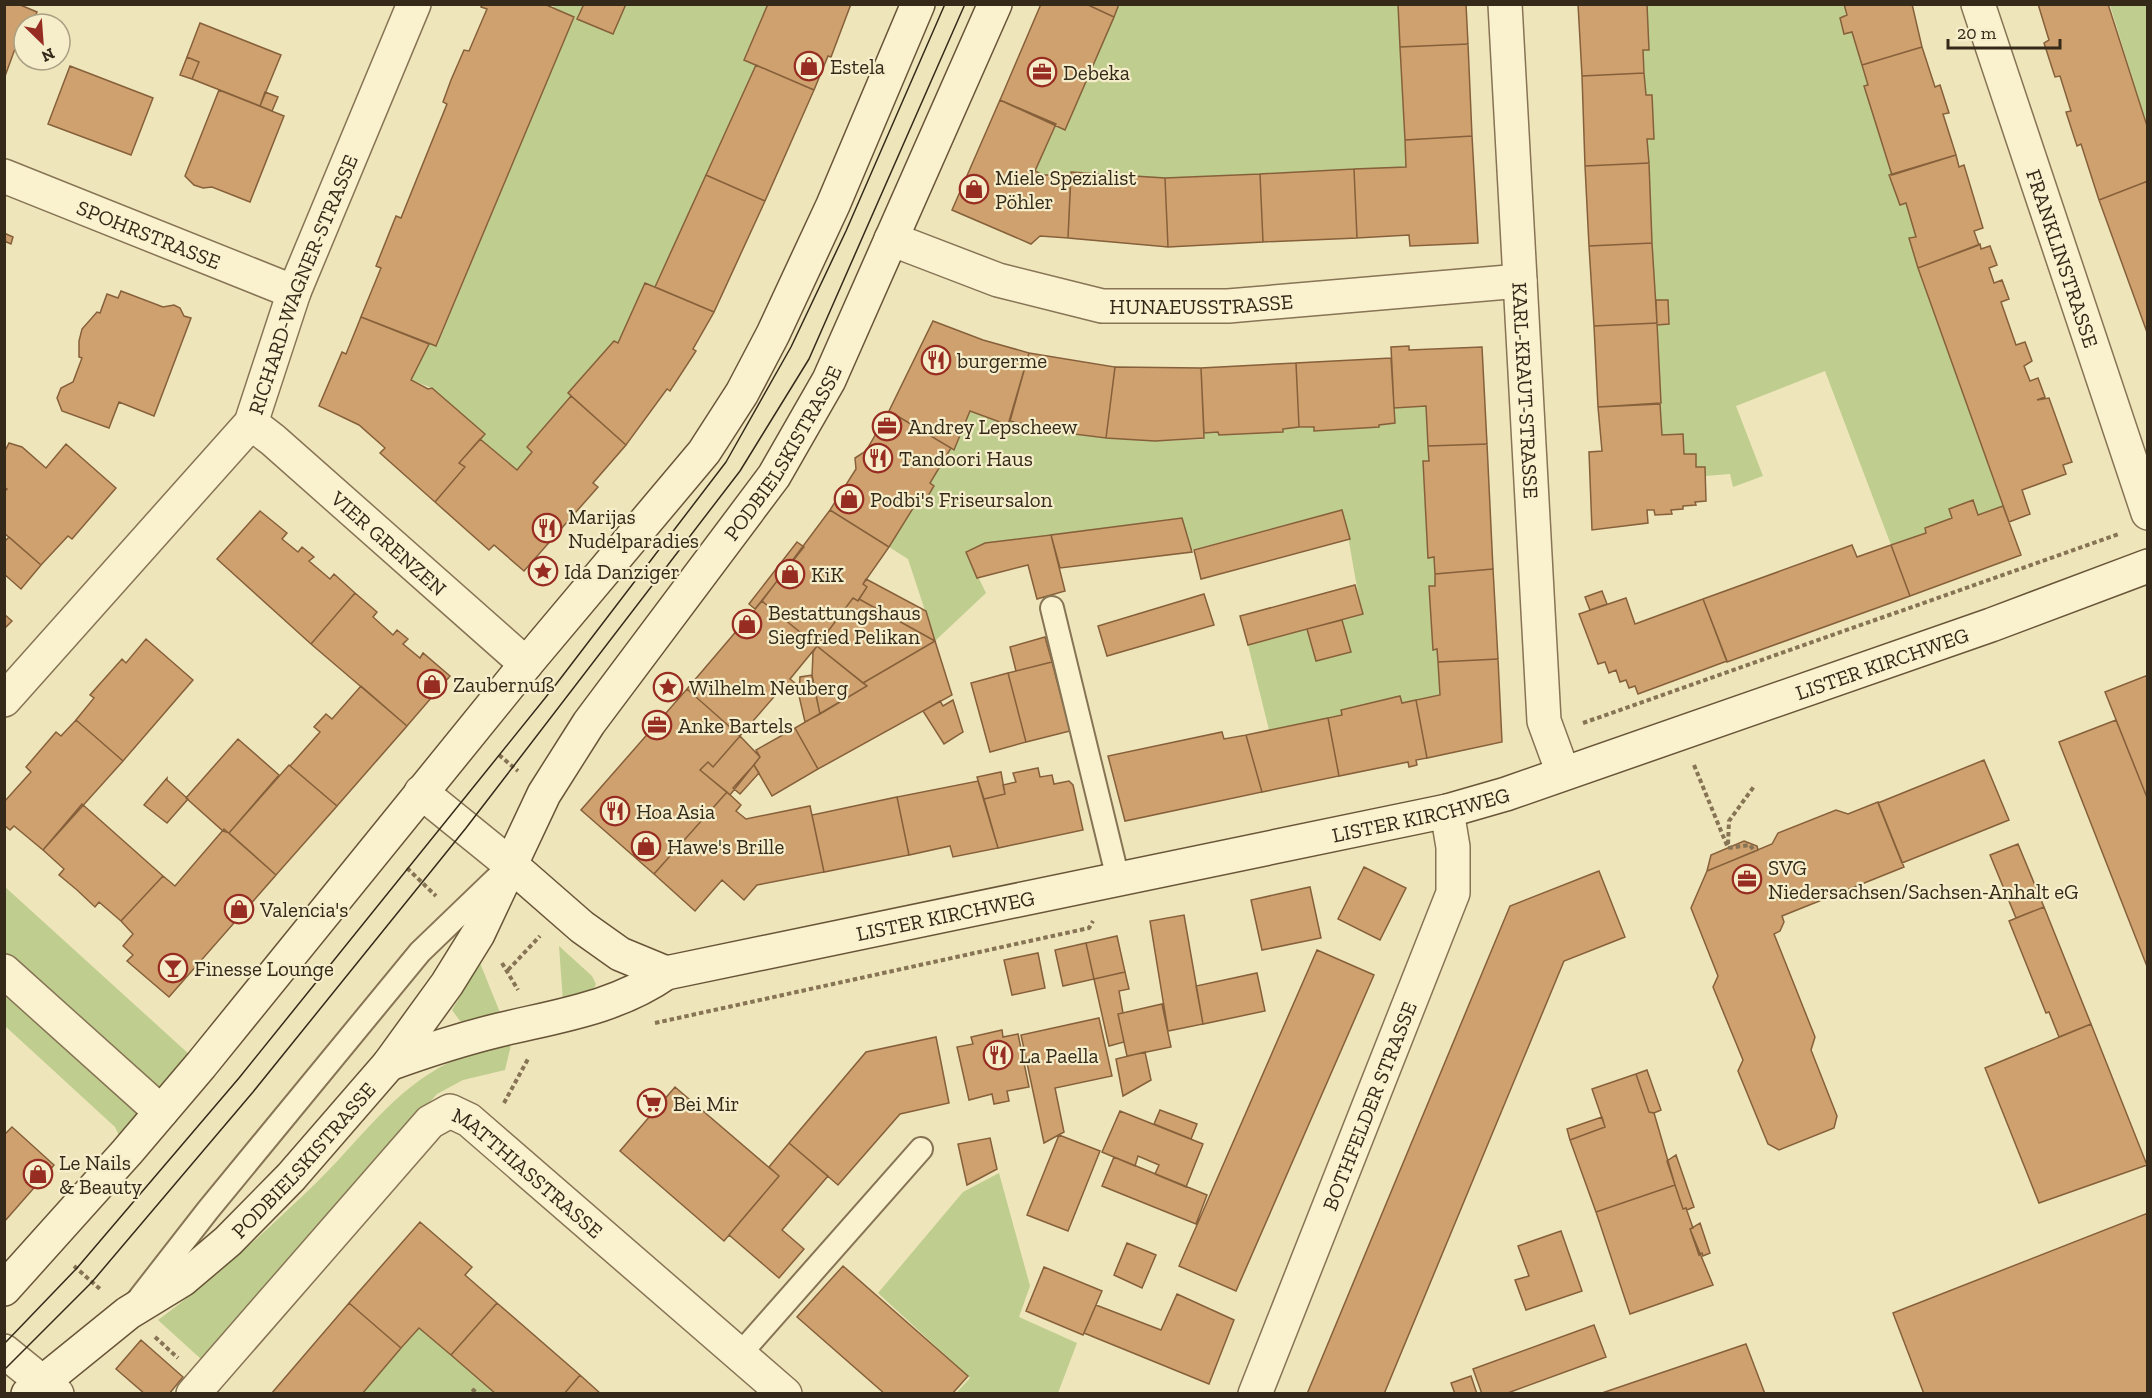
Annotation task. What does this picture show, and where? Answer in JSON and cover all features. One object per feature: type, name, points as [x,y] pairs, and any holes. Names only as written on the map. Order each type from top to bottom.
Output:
[{"type":"street","name":"RICHARD-WAGNER-STRASSE","points":[[4,700],[251,423],[294,292],[414,4]]},
{"type":"street","points":[[4,1289],[161,1112],[526,664],[704,452],[742,393],[833,206],[918,4]]},
{"type":"street","name":"PODBIELSKISTRASSE","points":[[43,1389],[128,1313],[182,1281],[228,1241],[291,1177],[389,1064],[447,984],[478,934],[544,794],[589,723],[774,476],[829,380],[995,4]]},
{"type":"street","name":"KARL-KRAUT-STRASSE","points":[[1505,4],[1545,721],[1563,773]]},
{"type":"street","name":"FRANKLINSTRASSE","points":[[1978,4],[2136,522]]},
{"type":"street","name":"SPOHRSTRASSE","points":[[4,176],[294,292]]},
{"type":"street","name":"HUNAEUSSTRASSE","points":[[891,239],[998,280],[1102,306],[1228,306],[1520,281]]},
{"type":"street","name":"VIER GRENZEN","points":[[251,423],[526,664]]},
{"type":"street","name":"LISTER KIRCHWEG","points":[[389,1064],[496,1030],[602,1006],[641,990],[666,973],[1447,811],[1506,794],[1991,625],[2148,566]]},
{"type":"street","points":[[422,792],[582,927],[620,954],[666,973]]},
{"type":"street","name":"BOTHFELDER STRASSE","points":[[1255,1394],[1453,893],[1454,847],[1447,811]]},
{"type":"street","points":[[4,970],[161,1112]]},
{"type":"street","name":"MATTHIASSTRASSE","points":[[193,1394],[430,1122],[450,1111],[469,1120],[785,1394]]},
{"type":"street","points":[[4,1351],[43,1389]]},
{"type":"lane","points":[[1052,608],[1118,879]]},
{"type":"lane","points":[[128,1313],[208,1210],[420,952],[457,914],[511,865]]},
{"type":"lane","points":[[740,1354],[921,1149]]},
{"type":"path","points":[[1549,735],[2136,522]]},
{"type":"path","points":[[471,731],[544,794]]},
{"type":"path","points":[[1693,763],[1728,848]]},
{"type":"path","points":[[1728,848],[1729,821],[1755,785]]},
{"type":"path","points":[[380,844],[457,914]]},
{"type":"path","points":[[1728,848],[1750,846],[1755,852]]},
{"type":"path","points":[[648,1024],[1089,928],[1118,879]]},
{"type":"path","points":[[508,970],[544,933]]},
{"type":"path","points":[[496,954],[508,970],[523,999]]},
{"type":"path","points":[[486,1135],[529,1058]]},
{"type":"path","points":[[472,1389],[478,1394]]},
{"type":"green space","points":[[554,5],[584,5],[578,19],[613,34],[626,5],[768,5],[744,59],[756,65],[655,287],[645,283],[618,343],[614,341],[568,393],[571,396],[527,447],[532,452],[517,470],[480,439],[432,388],[411,380],[429,344],[437,346],[574,17],[553,8]]},
{"type":"green space","points":[[1119,5],[1398,5],[1406,167],[1165,178],[1071,172],[1071,175],[1043,175],[1035,171],[1056,125],[1065,129]]},
{"type":"green space","points":[[1647,5],[1844,5],[1847,15],[1840,19],[1844,34],[1852,32],[1868,85],[1864,86],[1892,175],[1889,176],[1900,205],[1906,203],[1916,237],[1910,239],[1918,268],[2003,506],[1978,515],[1973,500],[1950,509],[1952,518],[1925,528],[1926,533],[1891,545],[1825,371],[1736,406],[1763,476],[1733,487],[1730,474],[1705,476],[1705,467],[1696,467],[1662,435],[1647,139],[1654,139],[1652,95],[1646,95],[1643,50],[1649,49]]},
{"type":"green space","points":[[2110,5],[2147,5],[2147,126]]},
{"type":"green space","points":[[1426,406],[1429,461],[1423,461],[1428,558],[1434,557],[1435,586],[1429,586],[1433,649],[1437,649],[1440,695],[1402,703],[1400,697],[1341,710],[1342,715],[1269,730],[1248,645],[1307,629],[1316,661],[1350,652],[1342,620],[1363,614],[1342,510],[1191,550],[1096,530],[985,543],[966,552],[986,593],[935,641],[908,559],[889,547],[920,497],[926,500],[934,486],[930,483],[970,411],[1008,425],[1010,421],[1106,438],[1179,440],[1204,439],[1204,433],[1218,432],[1219,435],[1283,432],[1283,429],[1314,427],[1315,431],[1378,427],[1395,423],[1394,408]]},
{"type":"green space","points":[[4,886],[201,1065],[127,1152],[115,1127],[5,1026]]},
{"type":"green space","points":[[559,946],[592,976],[596,984],[592,993],[563,1002]]},
{"type":"green space","points":[[480,963],[501,1015],[467,1022],[460,1021],[452,1010]]},
{"type":"green space","points":[[511,1045],[505,1070],[463,1080],[437,1094],[202,1360],[158,1320],[220,1271],[278,1219],[332,1167],[378,1116],[412,1086],[430,1073],[457,1059],[480,1051]]},
{"type":"green space","points":[[999,1173],[1030,1286],[1019,1317],[1077,1343],[1058,1393],[956,1393],[970,1378],[878,1293],[963,1192]]},
{"type":"green space","points":[[419,1328],[496,1394],[362,1394]]},
{"type":"building","points":[[4,4],[18,4],[37,12],[12,12],[12,57],[4,79]]},
{"type":"building","points":[[482,4],[544,4],[574,17],[436,346],[361,317],[360,319],[381,268],[376,266],[396,216],[401,218],[447,104],[443,102],[451,80],[464,50],[469,51],[487,9],[481,7]]},
{"type":"building","points":[[584,4],[626,4],[613,34],[577,19]]},
{"type":"building","points":[[768,4],[851,4],[831,57],[828,56],[814,90],[744,60]]},
{"type":"building","points":[[1041,4],[1086,4],[1114,17],[1065,130],[1000,100]]},
{"type":"building","points":[[1086,4],[1119,4],[1114,17]]},
{"type":"building","points":[[1398,4],[1466,4],[1468,44],[1400,47]]},
{"type":"building","points":[[1578,4],[1647,4],[1649,50],[1643,50],[1644,73],[1582,76]]},
{"type":"building","points":[[1844,4],[1912,4],[1922,47],[1862,65],[1852,32],[1844,34],[1840,18],[1847,15]]},
{"type":"building","points":[[2038,4],[2108,4],[2148,129],[2148,181],[2099,200],[2081,144],[2077,146],[2066,112],[2071,111],[2060,76],[2055,77],[2044,43],[2049,40]]},
{"type":"building","points":[[200,23],[281,55],[260,106],[192,79],[199,62],[187,57]]},
{"type":"building","points":[[1468,44],[1472,136],[1405,140],[1400,47]]},
{"type":"building","points":[[1922,47],[1935,87],[1940,85],[1949,113],[1943,114],[1956,155],[1892,175],[1864,86],[1868,85],[1862,65]]},
{"type":"building","points":[[187,57],[199,62],[192,79],[180,75]]},
{"type":"building","points":[[756,65],[814,90],[765,201],[706,175]]},
{"type":"building","points":[[72,67],[153,98],[131,155],[48,124],[68,72],[72,72]]},
{"type":"building","points":[[1644,73],[1646,95],[1652,95],[1654,139],[1647,139],[1649,163],[1585,166],[1582,76]]},
{"type":"building","points":[[219,90],[284,116],[250,202],[212,187],[203,188],[194,185],[185,176]]},
{"type":"building","points":[[265,92],[278,97],[272,111],[260,106]]},
{"type":"building","points":[[1000,100],[1056,124],[1035,171],[1043,175],[1071,175],[1068,238],[1040,236],[1031,244],[952,210]]},
{"type":"building","points":[[1472,136],[1478,243],[1410,246],[1409,235],[1357,238],[1354,169],[1406,167],[1405,140]]},
{"type":"building","points":[[1956,155],[1959,167],[1964,165],[1983,228],[1974,231],[1979,245],[1918,268],[1909,238],[1916,237],[1906,203],[1900,205],[1889,175]]},
{"type":"building","points":[[1649,163],[1652,243],[1589,246],[1585,166]]},
{"type":"building","points":[[1354,169],[1357,238],[1263,242],[1260,174]]},
{"type":"building","points":[[1071,172],[1165,178],[1168,247],[1068,238]]},
{"type":"building","points":[[1260,174],[1263,242],[1168,247],[1165,178]]},
{"type":"building","points":[[706,175],[765,201],[714,312],[655,287]]},
{"type":"building","points":[[2148,181],[2148,335],[2099,200]]},
{"type":"building","points":[[4,233],[13,237],[11,244],[4,241]]},
{"type":"building","points":[[1652,243],[1657,323],[1594,326],[1589,246]]},
{"type":"building","points":[[1980,244],[1981,249],[1990,246],[1997,265],[1989,268],[1994,283],[2002,280],[2009,299],[2001,302],[2016,345],[2025,342],[2032,361],[2024,366],[2030,381],[2038,378],[2045,397],[2037,400],[2049,398],[2072,462],[2063,465],[2066,474],[2022,490],[2030,514],[2009,522],[1918,268]]},
{"type":"building","points":[[645,283],[714,312],[693,349],[696,351],[670,391],[667,389],[626,445],[568,393],[614,341],[618,343]]},
{"type":"building","points":[[121,291],[163,307],[174,305],[180,308],[184,316],[191,318],[154,416],[119,402],[109,428],[62,411],[57,398],[61,388],[73,382],[82,358],[79,357],[79,341],[82,329],[97,312],[100,313],[107,294],[118,298]]},
{"type":"building","points":[[1656,300],[1668,300],[1669,324],[1657,325]]},
{"type":"building","points":[[361,317],[429,344],[411,380],[428,389],[432,388],[485,434],[459,463],[465,467],[435,502],[380,453],[385,448],[359,425],[319,406],[342,352],[346,354]]},
{"type":"building","points":[[933,321],[983,340],[1029,353],[1008,425],[970,411],[954,450],[889,411]]},
{"type":"building","points":[[1657,323],[1661,403],[1598,407],[1594,326]]},
{"type":"building","points":[[1409,346],[1409,350],[1482,347],[1487,444],[1428,446],[1426,406],[1394,408],[1391,347]]},
{"type":"building","points":[[1029,353],[1115,367],[1106,438],[1058,432],[1010,421]]},
{"type":"building","points":[[1391,358],[1395,423],[1379,425],[1379,427],[1314,431],[1314,427],[1299,427],[1296,363]]},
{"type":"building","points":[[1296,363],[1299,427],[1283,429],[1283,432],[1219,435],[1218,432],[1204,433],[1201,368]]},
{"type":"building","points":[[1115,367],[1201,368],[1204,438],[1155,441],[1106,438]]},
{"type":"building","points":[[571,396],[626,445],[593,483],[598,487],[524,571],[494,545],[489,550],[435,502],[465,467],[459,463],[480,439],[517,470],[532,452],[527,447]]},
{"type":"building","points":[[1660,404],[1662,435],[1683,434],[1684,454],[1696,454],[1696,467],[1705,467],[1706,501],[1683,506],[1683,509],[1671,510],[1672,514],[1655,515],[1654,510],[1647,510],[1648,523],[1592,530],[1589,452],[1602,451],[1598,407]]},
{"type":"building","points":[[889,411],[951,448],[930,483],[934,486],[925,501],[920,497],[889,547],[830,510],[856,469],[855,458],[866,451]]},
{"type":"building","points":[[9,443],[22,447],[46,468],[66,444],[116,488],[72,539],[68,536],[41,565],[4,533],[4,492],[7,489],[4,487],[4,453]]},
{"type":"building","points":[[1487,444],[1493,569],[1435,574],[1434,557],[1428,558],[1423,461],[1429,461],[1428,446]]},
{"type":"building","points":[[1973,500],[1978,515],[2003,506],[2021,555],[1910,596],[1891,545],[1926,533],[1925,528],[1952,518],[1949,509]]},
{"type":"building","points":[[830,510],[889,547],[863,584],[867,587],[858,601],[853,598],[817,646],[762,601]]},
{"type":"building","points":[[1342,510],[1350,539],[1201,579],[1194,550]]},
{"type":"building","points":[[260,511],[287,533],[282,539],[298,552],[302,547],[314,557],[309,561],[330,579],[334,574],[355,593],[311,644],[217,559]]},
{"type":"building","points":[[1182,518],[1192,552],[1060,568],[1051,535]]},
{"type":"building","points":[[1051,535],[1065,591],[1037,599],[1028,565],[977,578],[966,552],[985,543]]},
{"type":"building","points":[[9,537],[41,565],[21,589],[4,574],[4,542]]},
{"type":"building","points":[[797,542],[804,547],[755,609],[749,604]]},
{"type":"building","points":[[1852,545],[1857,557],[1891,545],[1910,596],[1727,662],[1703,599]]},
{"type":"building","points":[[1493,569],[1498,659],[1438,662],[1437,649],[1433,650],[1429,586],[1435,586],[1435,574]]},
{"type":"building","points":[[866,579],[926,611],[935,641],[859,599],[867,587],[863,584]]},
{"type":"building","points":[[1355,585],[1363,614],[1248,645],[1240,616]]},
{"type":"building","points":[[1602,591],[1607,604],[1590,610],[1585,597]]},
{"type":"building","points":[[355,593],[377,612],[373,617],[393,635],[397,630],[408,639],[403,644],[420,658],[423,653],[450,676],[407,726],[311,644]]},
{"type":"building","points":[[1204,594],[1214,625],[1107,656],[1098,626]]},
{"type":"building","points":[[853,598],[858,601],[859,599],[935,641],[863,683],[817,646]]},
{"type":"building","points":[[1626,598],[1635,624],[1703,599],[1727,661],[1638,694],[1635,686],[1629,688],[1626,680],[1620,682],[1616,670],[1609,673],[1605,662],[1598,664],[1579,614]]},
{"type":"building","points":[[762,601],[817,646],[790,679],[795,683],[783,695],[779,691],[740,736],[687,689]]},
{"type":"building","points":[[4,614],[12,621],[4,629]]},
{"type":"building","points":[[1342,620],[1351,652],[1316,661],[1307,629]]},
{"type":"building","points":[[1045,637],[1052,662],[1016,671],[1010,647]]},
{"type":"building","points":[[146,639],[193,680],[123,761],[76,720],[94,698],[90,695],[122,659],[126,663]]},
{"type":"building","points":[[935,641],[952,695],[818,769],[795,728],[867,686],[863,683]]},
{"type":"building","points":[[817,646],[867,686],[820,714],[812,677],[813,652]]},
{"type":"building","points":[[1498,659],[1502,742],[1427,758],[1416,700],[1440,695],[1438,662]]},
{"type":"building","points":[[1052,662],[1070,731],[1026,742],[1008,673]]},
{"type":"building","points":[[1008,673],[1026,742],[990,752],[971,683]]},
{"type":"building","points":[[812,675],[820,714],[805,722],[799,696],[800,677]]},
{"type":"building","points":[[2148,675],[2148,800],[2105,692]]},
{"type":"building","points":[[361,686],[407,726],[337,806],[290,766],[320,732],[314,727],[326,714],[332,719]]},
{"type":"building","points":[[687,689],[740,736],[713,767],[708,762],[700,770],[727,792],[654,874],[581,810]]},
{"type":"building","points":[[1400,696],[1402,703],[1416,700],[1427,758],[1416,760],[1417,765],[1409,767],[1408,762],[1339,776],[1328,718],[1342,715],[1341,710]]},
{"type":"building","points":[[953,700],[963,732],[944,744],[923,711],[940,701],[943,706]]},
{"type":"building","points":[[1328,718],[1339,776],[1262,792],[1246,735]]},
{"type":"building","points":[[76,720],[123,761],[43,850],[14,826],[10,830],[4,825],[4,802],[31,772],[26,767],[56,732],[61,736]]},
{"type":"building","points":[[2116,720],[2148,800],[2148,969],[2059,742]]},
{"type":"building","points":[[795,728],[818,769],[772,796],[754,765],[760,757],[756,750]]},
{"type":"building","points":[[1222,732],[1224,739],[1246,735],[1262,792],[1125,821],[1108,756]]},
{"type":"building","points":[[740,736],[760,757],[730,795],[700,770],[708,762],[713,767]]},
{"type":"building","points":[[238,739],[279,775],[229,833],[223,831],[186,798]]},
{"type":"building","points":[[1984,760],[2009,820],[1902,863],[1878,803]]},
{"type":"building","points":[[289,765],[337,806],[276,875],[229,833]]},
{"type":"building","points":[[754,765],[759,773],[740,794],[733,788]]},
{"type":"building","points":[[1038,768],[1040,777],[1052,775],[1054,784],[1069,781],[1073,785],[1083,830],[998,848],[984,799],[1005,794],[1003,785],[1016,782],[1013,773]]},
{"type":"building","points":[[1001,772],[1005,794],[984,799],[977,777]]},
{"type":"building","points":[[167,778],[188,799],[167,823],[144,805]]},
{"type":"building","points":[[978,781],[998,848],[953,857],[950,846],[909,855],[897,797]]},
{"type":"building","points":[[727,792],[741,805],[736,811],[746,819],[810,806],[824,872],[757,885],[744,900],[722,880],[695,911],[654,874]]},
{"type":"building","points":[[897,797],[909,855],[824,872],[812,815]]},
{"type":"building","points":[[1878,802],[1904,867],[1782,916],[1784,922],[1780,931],[1774,934],[1815,1037],[1811,1050],[1837,1116],[1834,1128],[1779,1150],[1768,1144],[1738,1071],[1743,1060],[1713,987],[1718,976],[1691,908],[1707,871],[1772,844],[1778,833],[1836,810],[1848,814]]},
{"type":"building","points":[[82,804],[163,876],[121,921],[99,902],[95,907],[59,875],[64,869],[43,850]]},
{"type":"building","points":[[224,829],[276,875],[169,997],[127,961],[133,955],[123,946],[133,934],[121,921],[163,876],[175,886]]},
{"type":"building","points":[[1744,841],[1757,846],[1758,850],[1707,871],[1711,855]]},
{"type":"building","points":[[2018,844],[2044,907],[2016,918],[1990,855]]},
{"type":"building","points":[[1364,867],[1406,888],[1380,940],[1338,919]]},
{"type":"building","points":[[1599,871],[1625,937],[1564,961],[1384,1394],[1307,1394],[1510,906]]},
{"type":"building","points":[[1310,887],[1321,938],[1262,950],[1251,900]]},
{"type":"building","points":[[2044,907],[2091,1024],[2059,1037],[2049,1012],[2046,1013],[2009,921]]},
{"type":"building","points":[[1184,915],[1203,1024],[1168,1031],[1150,921]]},
{"type":"building","points":[[1117,936],[1125,972],[1094,979],[1086,943]]},
{"type":"building","points":[[1086,943],[1094,979],[1063,986],[1055,950]]},
{"type":"building","points":[[1317,950],[1374,975],[1236,1291],[1179,1266]]},
{"type":"building","points":[[1038,953],[1045,988],[1012,995],[1004,960]]},
{"type":"building","points":[[1125,972],[1129,989],[1119,991],[1123,1013],[1118,1014],[1124,1042],[1109,1046],[1094,979]]},
{"type":"building","points":[[1257,973],[1265,1011],[1203,1024],[1196,986]]},
{"type":"building","points":[[1162,1004],[1171,1047],[1127,1056],[1118,1014]]},
{"type":"building","points":[[1099,1018],[1112,1076],[1055,1088],[1064,1132],[1044,1143],[1021,1035]]},
{"type":"building","points":[[2091,1024],[2147,1165],[2039,1203],[1985,1068]]},
{"type":"building","points":[[1002,1030],[1003,1037],[1018,1034],[1029,1087],[1007,1091],[1009,1101],[994,1104],[992,1094],[969,1100],[957,1047],[973,1044],[971,1037]]},
{"type":"building","points":[[936,1037],[949,1103],[900,1114],[838,1185],[789,1143],[866,1052]]},
{"type":"building","points":[[1145,1052],[1151,1080],[1123,1096],[1116,1059]]},
{"type":"building","points":[[1647,1070],[1661,1110],[1654,1113],[1649,1112],[1636,1074]]},
{"type":"building","points":[[1636,1074],[1649,1112],[1654,1113],[1675,1185],[1596,1212],[1570,1140],[1605,1127],[1592,1089]]},
{"type":"building","points":[[675,1087],[779,1176],[724,1241],[620,1151]]},
{"type":"building","points":[[1160,1110],[1197,1124],[1191,1139],[1154,1124]]},
{"type":"building","points":[[1120,1111],[1203,1144],[1186,1187],[1155,1174],[1159,1165],[1138,1156],[1135,1166],[1102,1152]]},
{"type":"building","points":[[1602,1117],[1605,1127],[1570,1140],[1567,1129]]},
{"type":"building","points":[[12,1127],[54,1165],[4,1222],[4,1135]]},
{"type":"building","points":[[1059,1135],[1100,1151],[1068,1231],[1027,1215]]},
{"type":"building","points":[[990,1138],[997,1169],[967,1185],[958,1144]]},
{"type":"building","points":[[789,1143],[828,1176],[782,1230],[804,1249],[779,1278],[729,1235],[779,1176],[769,1167]]},
{"type":"building","points":[[1676,1155],[1694,1207],[1687,1210],[1683,1209],[1667,1161]]},
{"type":"building","points":[[1114,1157],[1207,1195],[1196,1224],[1102,1186]]},
{"type":"building","points":[[1675,1185],[1683,1209],[1686,1208],[1693,1228],[1690,1229],[1713,1285],[1630,1314],[1596,1212]]},
{"type":"building","points":[[2148,1213],[2148,1394],[1924,1394],[1893,1313]]},
{"type":"building","points":[[420,1222],[472,1267],[465,1275],[497,1303],[451,1355],[419,1328],[401,1348],[349,1303]]},
{"type":"building","points":[[1700,1223],[1710,1253],[1703,1256],[1702,1253],[1699,1255],[1690,1229]]},
{"type":"building","points":[[1561,1231],[1582,1291],[1526,1310],[1515,1280],[1529,1276],[1518,1246]]},
{"type":"building","points":[[1127,1243],[1156,1255],[1142,1288],[1114,1275]]},
{"type":"building","points":[[843,1266],[968,1376],[952,1394],[885,1394],[797,1317]]},
{"type":"building","points":[[1044,1267],[1102,1291],[1083,1335],[1026,1311]]},
{"type":"building","points":[[1177,1294],[1234,1320],[1209,1384],[1084,1333],[1096,1305],[1161,1330]]},
{"type":"building","points":[[349,1303],[401,1348],[362,1394],[271,1394]]},
{"type":"building","points":[[497,1303],[580,1375],[564,1394],[496,1394],[451,1355]]},
{"type":"building","points":[[1594,1325],[1606,1357],[1505,1394],[1482,1394],[1473,1369]]},
{"type":"building","points":[[141,1340],[183,1377],[169,1394],[145,1394],[116,1369]]},
{"type":"building","points":[[1746,1344],[1765,1394],[1599,1394]]},
{"type":"building","points":[[580,1375],[601,1394],[564,1394]]},
{"type":"building","points":[[1471,1376],[1477,1394],[1455,1394],[1451,1383]]},
{"type":"tram line","points":[[4,1344],[77,1268],[239,1078],[554,687],[726,462],[791,347],[846,231],[945,4]]},
{"type":"tram line","points":[[4,1370],[92,1282],[253,1092],[466,828],[740,471],[809,359],[965,4]]},
{"type":"place","name":"Estela","points":[[809,66]]},
{"type":"place","name":"Debeka","points":[[1042,72]]},
{"type":"place","name":"Miele Spezialist Pöhler","points":[[974,189]]},
{"type":"place","name":"burgerme","points":[[936,360]]},
{"type":"place","name":"Andrey Lepscheew","points":[[887,426]]},
{"type":"place","name":"Tandoori Haus","points":[[878,458]]},
{"type":"place","name":"Podbi's Friseursalon","points":[[849,499]]},
{"type":"place","name":"Marijas Nudelparadies","points":[[547,528]]},
{"type":"place","name":"Ida Danziger","points":[[543,571]]},
{"type":"place","name":"KiK","points":[[790,574]]},
{"type":"place","name":"Bestattungshaus Siegfried Pelikan","points":[[747,624]]},
{"type":"place","name":"Zaubernuß","points":[[432,684]]},
{"type":"place","name":"Wilhelm Neuberg","points":[[668,687]]},
{"type":"place","name":"Anke Bartels","points":[[657,725]]},
{"type":"place","name":"Hoa Asia","points":[[615,811]]},
{"type":"place","name":"Hawe's Brille","points":[[646,846]]},
{"type":"place","name":"SVG Niedersachsen/Sachsen-Anhalt eG","points":[[1747,879]]},
{"type":"place","name":"Valencia's","points":[[239,909]]},
{"type":"place","name":"Finesse Lounge","points":[[173,968]]},
{"type":"place","name":"La Paella","points":[[998,1055]]},
{"type":"place","name":"Bei Mir","points":[[652,1103]]},
{"type":"place","name":"Le Nails & Beauty","points":[[38,1174]]}]
